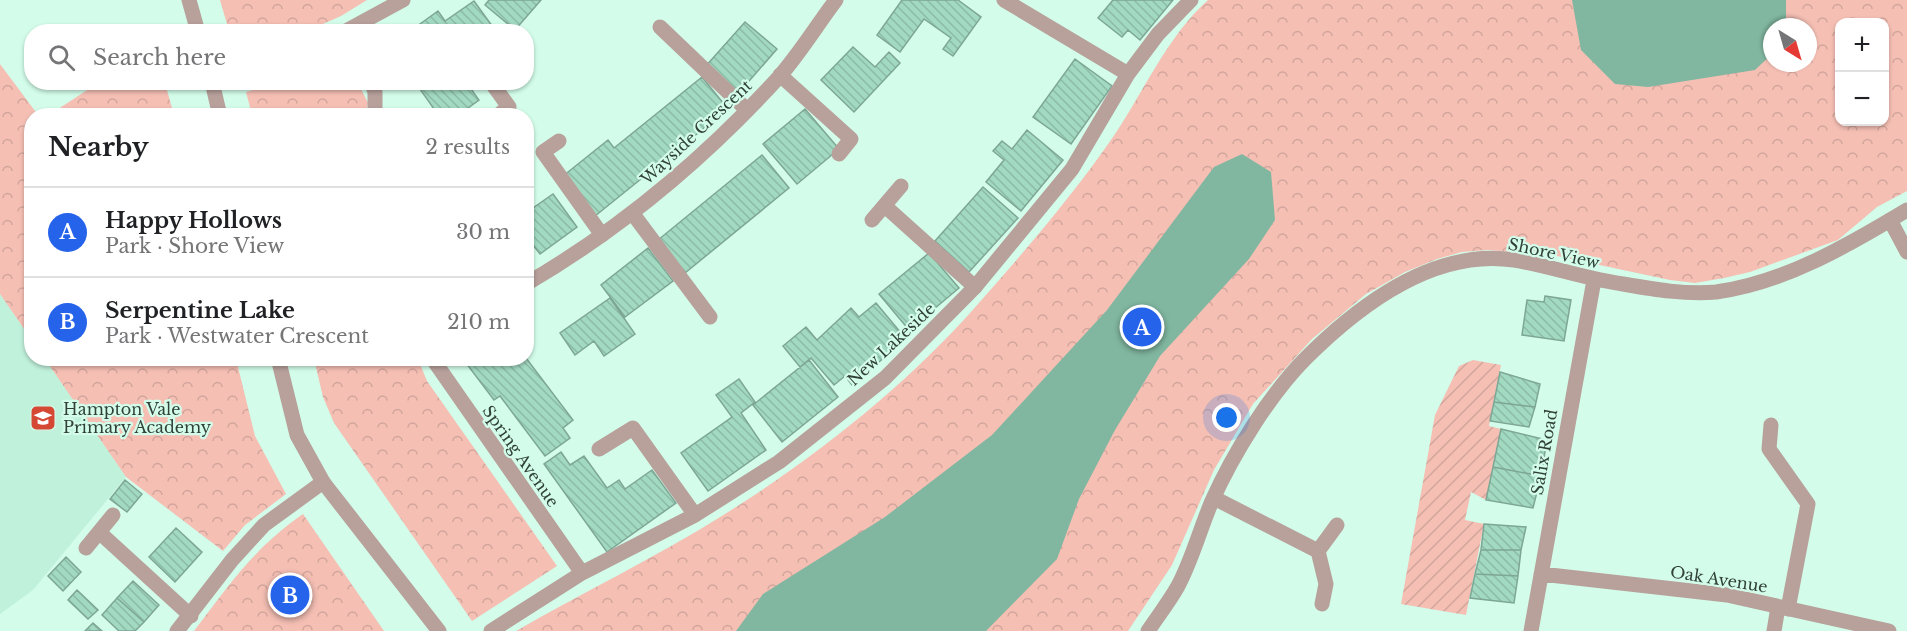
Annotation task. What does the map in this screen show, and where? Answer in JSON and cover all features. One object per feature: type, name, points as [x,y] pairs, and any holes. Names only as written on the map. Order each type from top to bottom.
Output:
[{"type":"street","points":[[189,0],[196,24]]},
{"type":"street","points":[[357,24],[403,0]]},
{"type":"street","name":"Wayside Crescent","points":[[534,279],[633,214],[699,158],[780,75],[836,0]]},
{"type":"street","points":[[1004,0],[1128,74]]},
{"type":"street","name":"New Lakeside","points":[[491,631],[582,573],[694,515],[779,462],[885,378],[975,287],[1071,169],[1128,74],[1158,34],[1191,0]]},
{"type":"street","points":[[660,27],[747,110]]},
{"type":"street","points":[[780,75],[851,139],[839,154]]},
{"type":"street","points":[[214,90],[218,108]]},
{"type":"street","points":[[374,90],[375,108]]},
{"type":"street","points":[[497,90],[508,108]]},
{"type":"street","points":[[559,141],[543,152],[602,235]]},
{"type":"street","points":[[872,220],[886,207],[901,186]]},
{"type":"street","points":[[886,207],[975,287]]},
{"type":"street","name":"Shore View","points":[[1148,631],[1178,586],[1214,498],[1252,426],[1304,360],[1349,320],[1386,292],[1446,264],[1481,258],[1514,260],[1594,280],[1655,289],[1714,292],[1757,283],[1797,268],[1907,210]]},
{"type":"street","points":[[633,214],[710,317]]},
{"type":"street","points":[[1890,220],[1907,252]]},
{"type":"street","name":"Salix Road","points":[[1531,631],[1594,280]]},
{"type":"street","points":[[280,366],[297,435],[323,482],[440,631]]},
{"type":"street","name":"Spring Avenue","points":[[438,366],[582,573]]},
{"type":"street","points":[[1771,425],[1769,449],[1808,504],[1783,608],[1774,631]]},
{"type":"street","points":[[599,449],[633,428],[694,515]]},
{"type":"street","points":[[177,631],[191,616],[232,560],[264,525],[323,482]]},
{"type":"street","points":[[1214,498],[1318,551],[1326,584],[1322,604]]},
{"type":"street","points":[[86,548],[113,515]]},
{"type":"street","points":[[1318,551],[1337,525]]},
{"type":"street","points":[[99,532],[191,616]]},
{"type":"street","name":"Oak Avenue","points":[[1541,574],[1727,595],[1889,631]]},
{"type":"shaded area","points":[[1572,0],[1786,0],[1786,18],[1763,18],[1763,62],[1755,70],[1648,87],[1615,84],[1581,50]]},
{"type":"shaded area","points":[[1242,154],[1271,172],[1275,220],[1249,259],[1160,356],[1115,430],[1079,499],[1057,559],[986,631],[736,631],[763,594],[885,517],[992,435],[1107,310],[1214,167]]},
{"type":"shaded area","name":"Hampton Vale Primary Academy","points":[[0,294],[24,329],[24,366],[50,366],[126,477],[33,590],[0,614]]},
{"type":"green space","points":[[220,0],[367,0],[323,24],[227,24]]},
{"type":"green space","points":[[1208,0],[1907,0],[1907,191],[1877,207],[1838,240],[1750,272],[1724,278],[1695,283],[1670,280],[1557,256],[1488,250],[1462,252],[1437,259],[1405,272],[1366,294],[1312,339],[1253,404],[1214,470],[1172,565],[1128,631],[516,631],[673,545],[759,492],[859,418],[922,363],[1013,264],[1098,159],[1180,31]]},
{"type":"green space","points":[[0,64],[33,108],[24,108],[24,329],[0,294]]},
{"type":"green space","points":[[87,90],[167,90],[172,108],[60,108]]},
{"type":"green space","points":[[252,90],[362,90],[368,103],[367,108],[250,108],[246,92]]},
{"type":"green space","points":[[1473,360],[1501,365],[1489,426],[1501,429],[1486,500],[1471,492],[1465,520],[1484,524],[1466,615],[1401,604],[1435,415],[1459,366]]},
{"type":"green space","points":[[50,366],[238,366],[255,436],[286,494],[245,525],[223,551],[126,477]]},
{"type":"green space","points":[[316,366],[421,366],[427,381],[557,566],[472,621],[334,423],[323,397]]},
{"type":"green space","points":[[303,514],[384,631],[194,631],[231,582],[257,553]]},
{"type":"building","points":[[489,0],[541,0],[520,24],[508,24],[485,5]]},
{"type":"building","points":[[902,0],[958,0],[981,17],[953,56],[943,49],[951,38],[924,19],[900,52],[877,35]]},
{"type":"building","points":[[1113,0],[1173,0],[1140,40],[1128,30],[1122,37],[1098,18]]},
{"type":"building","points":[[474,1],[491,24],[420,24],[438,11],[445,21]]},
{"type":"building","points":[[745,22],[777,49],[737,95],[705,67]]},
{"type":"building","points":[[853,47],[875,67],[889,52],[900,63],[854,112],[821,80]]},
{"type":"building","points":[[1075,59],[1112,86],[1071,144],[1033,117]]},
{"type":"building","points":[[702,77],[728,109],[595,216],[563,176],[608,140],[614,148]]},
{"type":"building","points":[[421,90],[472,90],[479,100],[468,108],[433,108]]},
{"type":"building","points":[[805,109],[839,149],[797,184],[763,144]]},
{"type":"building","points":[[1027,130],[1063,160],[1021,211],[986,182],[1004,160],[993,151],[1002,141],[1012,149]]},
{"type":"building","points":[[762,155],[789,188],[685,273],[658,240]]},
{"type":"building","points":[[983,187],[1018,218],[969,272],[935,241]]},
{"type":"building","points":[[553,194],[577,227],[540,254],[534,246],[534,207]]},
{"type":"building","points":[[648,248],[673,281],[625,317],[601,285]]},
{"type":"building","points":[[929,253],[959,288],[909,330],[879,294]]},
{"type":"building","points":[[1545,296],[1571,300],[1564,341],[1522,335],[1527,300],[1544,302]]},
{"type":"building","points":[[610,298],[635,334],[604,356],[594,341],[575,355],[560,333]]},
{"type":"building","points":[[876,303],[906,339],[852,385],[845,376],[834,385],[811,358],[800,367],[783,346],[806,327],[817,340],[851,308],[859,317]]},
{"type":"building","points":[[809,360],[838,397],[782,442],[753,405]]},
{"type":"building","points":[[468,366],[532,366],[573,420],[563,428],[570,438],[545,456],[500,396],[494,400]]},
{"type":"building","points":[[1500,372],[1540,384],[1535,407],[1494,402]]},
{"type":"building","points":[[739,379],[755,402],[741,413],[766,450],[708,491],[681,453],[732,417],[716,395]]},
{"type":"building","points":[[1494,402],[1535,407],[1529,427],[1490,421]]},
{"type":"building","points":[[1501,429],[1547,440],[1541,476],[1493,467]]},
{"type":"building","points":[[561,452],[570,465],[584,456],[607,488],[619,480],[625,489],[652,470],[676,503],[607,552],[544,464]]},
{"type":"building","points":[[1493,467],[1541,476],[1533,508],[1486,500]]},
{"type":"building","points":[[125,480],[142,494],[127,512],[110,499]]},
{"type":"building","points":[[1484,524],[1526,527],[1521,550],[1481,550]]},
{"type":"building","points":[[176,528],[202,552],[175,582],[149,557]]},
{"type":"building","points":[[1481,550],[1521,550],[1518,576],[1475,574]]},
{"type":"building","points":[[66,557],[81,572],[63,591],[48,576]]},
{"type":"building","points":[[1475,574],[1518,576],[1514,603],[1470,598]]},
{"type":"building","points":[[133,581],[159,605],[144,622],[117,598]]},
{"type":"building","points":[[77,590],[98,610],[88,619],[68,600]]},
{"type":"building","points":[[117,598],[144,622],[135,631],[119,631],[102,615]]},
{"type":"building","points":[[93,623],[102,631],[85,631]]},
{"type":"place","name":"Happy Hollows","points":[[1142,327]]},
{"type":"place","name":"Hampton Vale Primary Academy","points":[[43,418]]},
{"type":"place","name":"Serpentine Lake","points":[[290,595]]}]
